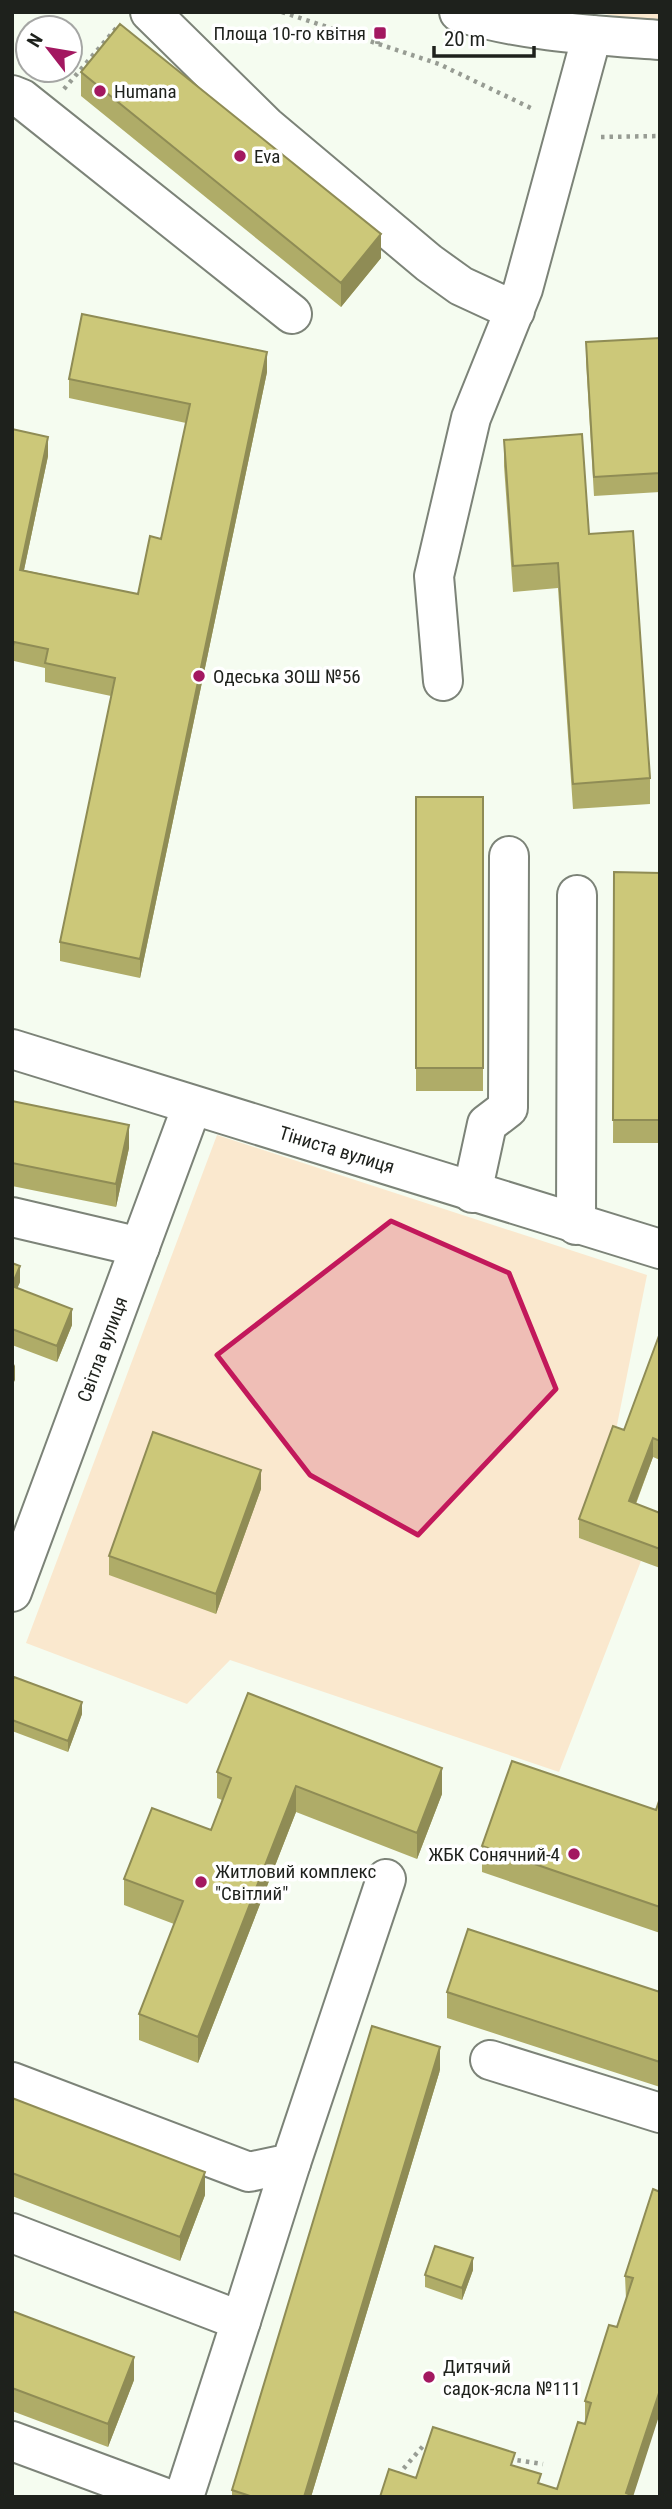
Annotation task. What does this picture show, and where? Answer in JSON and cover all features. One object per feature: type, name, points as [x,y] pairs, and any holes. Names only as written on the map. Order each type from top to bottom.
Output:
[{"type":"street","points":[[459,12],[490,21],[592,35],[660,40]]},
{"type":"street","points":[[135,17],[429,263],[461,286],[514,311]]},
{"type":"street","points":[[443,681],[434,576],[471,418],[514,311],[569,126],[592,35]]},
{"type":"street","points":[[27,105],[292,314]]},
{"type":"street","points":[[472,1193],[487,1124],[508,1108],[509,856]]},
{"type":"street","points":[[576,1225],[577,895]]},
{"type":"street","name":"Тіниста вулиця","points":[[12,1049],[660,1249]]},
{"type":"street","name":"Світла вулиця","points":[[12,1592],[192,1105]]},
{"type":"street","points":[[12,1217],[140,1247]]},
{"type":"street","points":[[184,2497],[386,1879]]},
{"type":"street","points":[[489,2060],[660,2113]]},
{"type":"street","points":[[12,2082],[249,2172],[291,2163]]},
{"type":"street","points":[[12,2233],[241,2321]]},
{"type":"street","points":[[12,2441],[163,2497]]},
{"type":"path","points":[[282,12],[439,64],[592,136],[660,136]]},
{"type":"path","points":[[27,105],[135,17]]},
{"type":"path","points":[[377,44],[380,33]]},
{"type":"path","points":[[397,2476],[423,2445],[437,2448]]},
{"type":"path","points":[[503,2458],[542,2464]]},
{"type":"highlighted area","points":[[391,1221],[509,1273],[556,1389],[418,1535],[310,1475],[217,1355]]},
{"type":"shaded area","points":[[592,12],[660,12],[660,23]]},
{"type":"shaded area","points":[[217,1135],[647,1275],[613,1445],[579,1538],[641,1561],[559,1772],[230,1660],[187,1704],[26,1643]]},
{"type":"building","points":[[120,24],[381,234],[341,283],[84,74],[84,68]]},
{"type":"building","points":[[82,314],[267,352],[140,959],[60,942],[115,678],[45,663],[48,649],[14,642],[12,650],[12,429],[48,437],[20,570],[138,594],[150,536],[161,539],[190,404],[69,379]]},
{"type":"building","points":[[660,338],[660,473],[594,477],[586,342]]},
{"type":"building","points":[[582,434],[589,534],[633,531],[650,778],[573,784],[558,563],[513,566],[504,440]]},
{"type":"building","points":[[416,797],[483,797],[483,1068],[416,1068]]},
{"type":"building","points":[[614,872],[660,873],[660,1120],[613,1120]]},
{"type":"building","points":[[12,1101],[129,1125],[116,1184],[12,1163]]},
{"type":"building","points":[[12,1263],[20,1266],[12,1285]]},
{"type":"building","points":[[12,1286],[72,1309],[57,1346],[12,1329]]},
{"type":"building","points":[[660,1333],[660,1441],[653,1438],[629,1501],[660,1513],[660,1549],[579,1519],[613,1426],[624,1430]]},
{"type":"building","points":[[153,1432],[261,1470],[216,1594],[109,1556]]},
{"type":"building","points":[[14,1677],[82,1702],[68,1741],[12,1720]]},
{"type":"building","name":"Житловий комплекс \"Світлий\"","points":[[248,1693],[442,1768],[417,1833],[296,1786],[198,2037],[139,2014],[183,1901],[124,1879],[152,1808],[211,1830],[231,1778],[217,1772]]},
{"type":"building","name":"ЖБК Сонячний-4","points":[[512,1761],[656,1810],[660,1798],[660,1907],[482,1846]]},
{"type":"building","points":[[468,1929],[660,1992],[660,2062],[447,1992]]},
{"type":"building","points":[[372,2026],[440,2047],[304,2497],[253,2497],[232,2490]]},
{"type":"building","points":[[12,2098],[205,2172],[180,2237],[12,2173]]},
{"type":"building","points":[[653,2189],[660,2192],[660,2390],[626,2493],[631,2495],[630,2497],[380,2497],[389,2469],[416,2478],[433,2427],[515,2453],[511,2465],[541,2474],[538,2483],[557,2489],[578,2422],[585,2424],[591,2403],[585,2401],[609,2325],[617,2327],[633,2278],[625,2276]]},
{"type":"building","points":[[435,2246],[473,2258],[462,2288],[425,2275]]},
{"type":"building","points":[[12,2311],[134,2357],[108,2424],[12,2388]]},
{"type":"place","name":"Площа 10-го квітня","points":[[380,33]]},
{"type":"place","name":"Humana","points":[[100,91]]},
{"type":"place","name":"Eva","points":[[240,156]]},
{"type":"place","name":"Одеська ЗОШ №56","points":[[199,676]]},
{"type":"place","name":"ЖБК Сонячний-4","points":[[574,1854]]},
{"type":"place","name":"Житловий комплекс \"Світлий\"","points":[[201,1882]]},
{"type":"place","name":"Дитячий садок-ясла №111","points":[[429,2377]]}]
